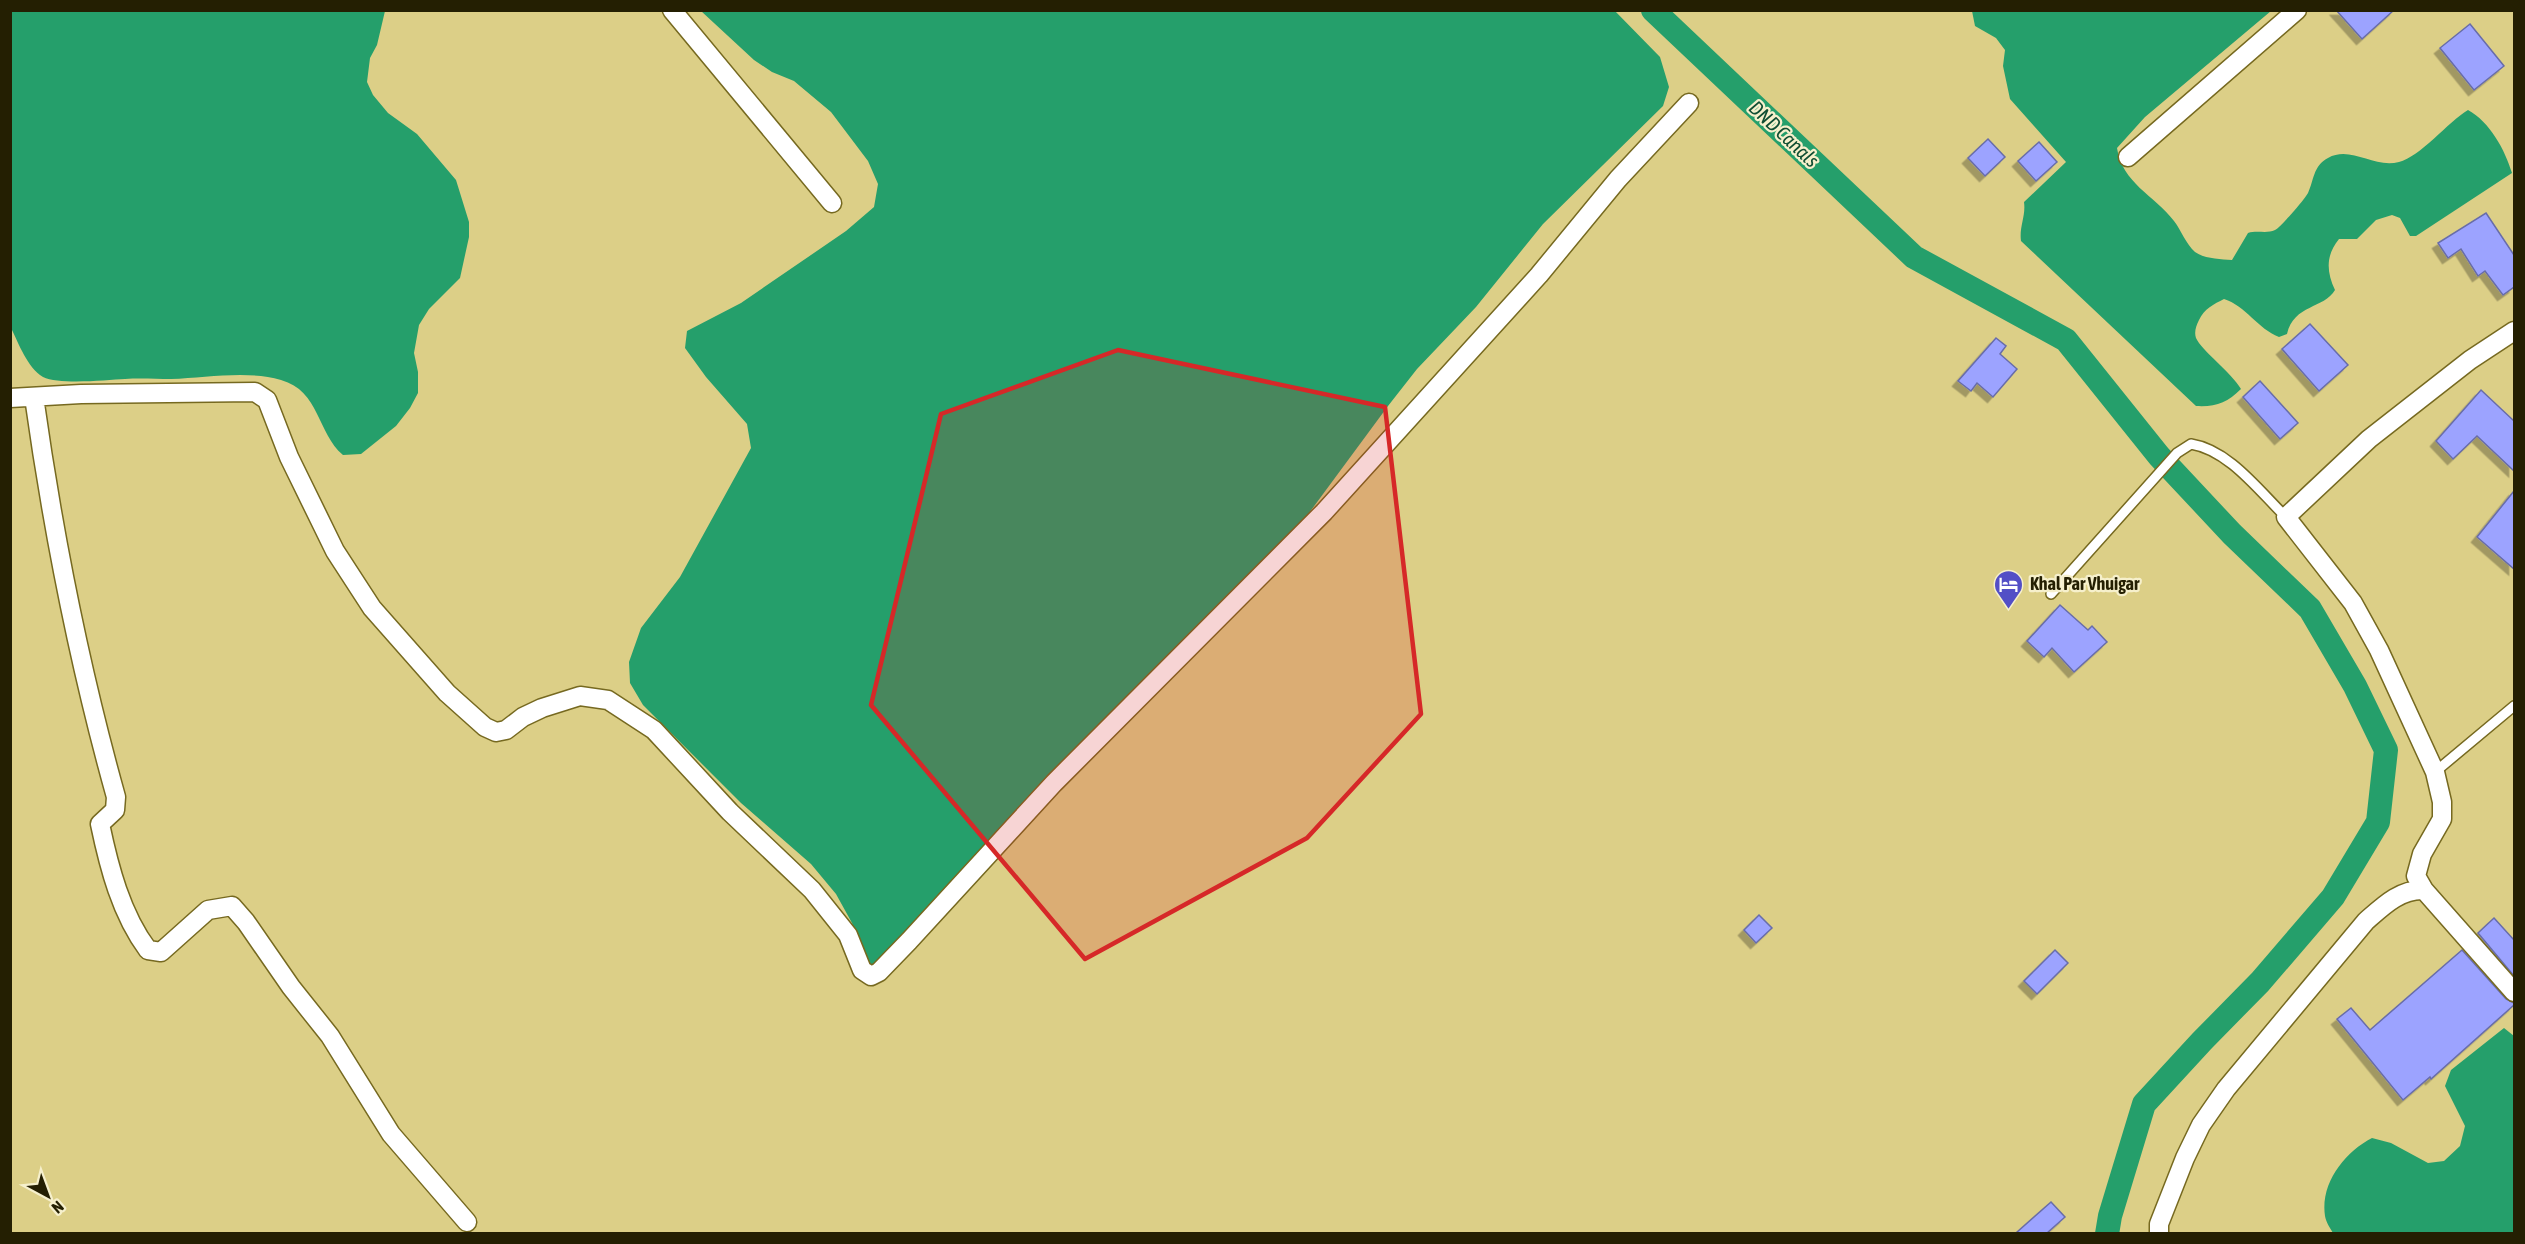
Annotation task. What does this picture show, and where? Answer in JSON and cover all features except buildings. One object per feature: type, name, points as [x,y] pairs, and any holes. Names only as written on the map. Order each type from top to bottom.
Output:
[{"type":"street","points":[[672,10],[832,203]]},
{"type":"street","points":[[2128,157],[2297,10]]},
{"type":"street","points":[[10,398],[236,390],[255,392],[267,400],[289,457],[335,551],[372,608],[447,693],[485,727],[496,732],[506,730],[523,717],[542,708],[580,696],[608,700],[654,730],[730,812],[812,890],[848,935],[862,970],[871,976],[879,972],[909,941],[1054,783],[1324,512],[1539,274],[1618,179],[1689,103]]},
{"type":"street","points":[[2514,331],[2470,360],[2369,438],[2286,517],[2353,603],[2379,650],[2435,772],[2442,802],[2442,819],[2422,854],[2416,876],[2424,890],[2514,992]]},
{"type":"street","points":[[34,397],[46,478],[82,668],[116,796],[115,810],[100,824],[108,859],[134,931],[148,950],[161,952],[208,910],[232,906],[330,1036],[391,1134],[467,1222]]},
{"type":"street","points":[[2159,1233],[2159,1224],[2185,1158],[2201,1125],[2226,1089],[2366,921],[2384,904],[2411,890],[2424,890]]},
{"type":"lane","points":[[2051,594],[2177,453],[2191,444],[2203,446],[2231,464],[2286,517]]},
{"type":"lane","points":[[2435,772],[2514,706]]},
{"type":"highlighted area","points":[[1118,350],[1385,407],[1421,714],[1307,838],[1085,959],[871,705],[941,414]]},
{"type":"shaded area","points":[[11,10],[385,11],[377,45],[370,58],[367,82],[373,95],[388,113],[417,134],[456,180],[469,222],[469,237],[460,278],[429,309],[419,325],[414,353],[418,372],[418,393],[396,426],[361,454],[343,455],[334,446],[311,403],[303,393],[294,385],[281,380],[254,375],[226,375],[171,379],[60,381],[43,377],[37,373],[24,355],[11,328]]},
{"type":"shaded area","points":[[1614,10],[1660,57],[1669,87],[1663,106],[1543,224],[1476,307],[1417,369],[1295,532],[1038,788],[949,884],[912,930],[876,967],[868,965],[852,923],[836,894],[811,864],[741,803],[643,705],[630,683],[629,662],[641,628],[680,577],[751,448],[747,424],[706,377],[685,348],[687,331],[741,303],[846,231],[874,207],[878,184],[868,161],[831,112],[794,81],[772,72],[754,60],[701,11]]},
{"type":"shaded area","points":[[1972,11],[2271,11],[2145,117],[2117,148],[2125,171],[2132,180],[2174,221],[2192,249],[2203,256],[2232,260],[2248,233],[2269,232],[2278,228],[2306,196],[2319,165],[2328,158],[2345,154],[2381,162],[2399,162],[2425,147],[2468,110],[2476,115],[2496,137],[2512,173],[2416,236],[2410,236],[2400,218],[2392,215],[2376,220],[2357,239],[2339,239],[2332,251],[2329,263],[2330,276],[2335,290],[2324,301],[2296,317],[2287,334],[2279,337],[2265,329],[2232,302],[2224,299],[2210,307],[2198,322],[2195,331],[2196,338],[2241,389],[2221,403],[2196,406],[2021,241],[2024,202],[2066,162],[2010,99],[2003,66],[2005,50],[1996,38],[1975,26]]},
{"type":"shaded area","points":[[2504,1028],[2514,1036],[2514,1233],[2333,1233],[2325,1216],[2326,1192],[2336,1170],[2362,1144],[2372,1138],[2391,1143],[2428,1163],[2444,1161],[2460,1146],[2465,1126],[2445,1086],[2451,1070]]},
{"type":"waterway","name":"DND Canals","points":[[1653,10],[1914,257],[2066,340],[2159,456],[2232,534],[2310,609],[2355,686],[2386,750],[2378,822],[2333,897],[2260,982],[2144,1104],[2110,1216],[2107,1234]]},
{"type":"place","name":"Khal Par Vhuigar","points":[[2009,610]]}]
